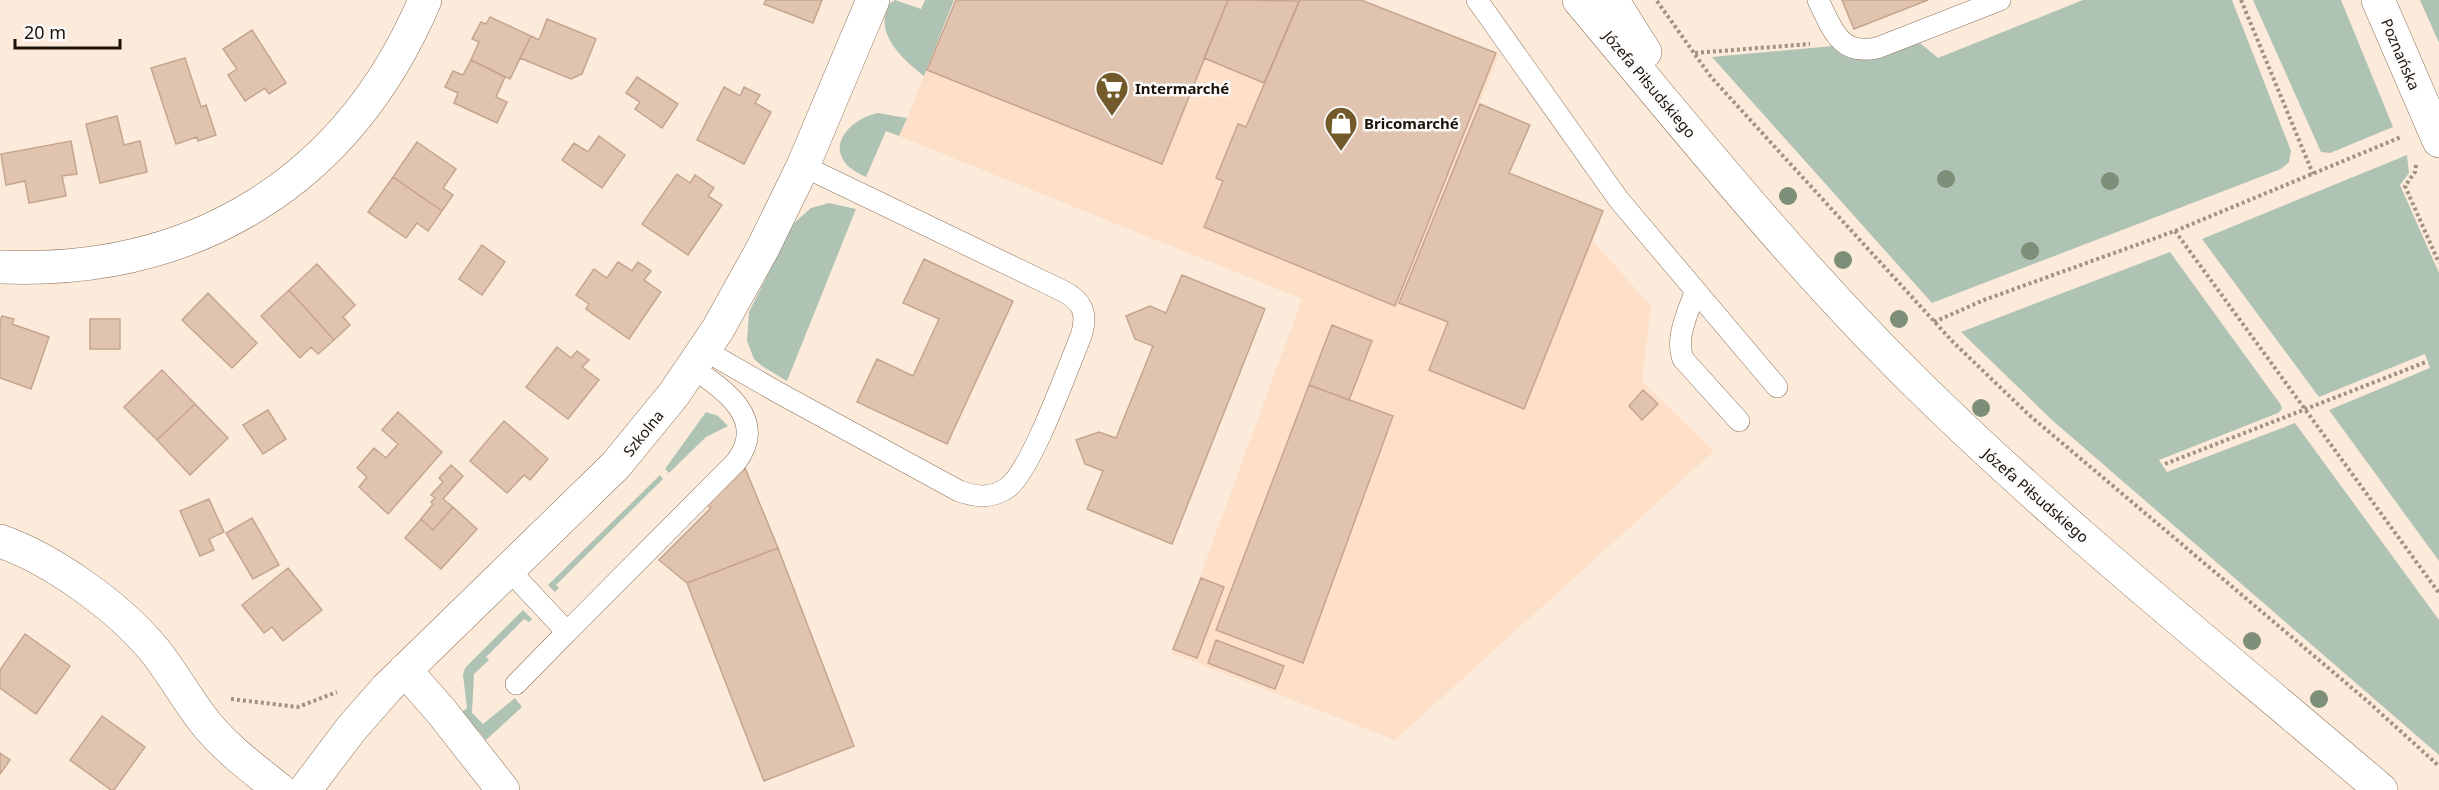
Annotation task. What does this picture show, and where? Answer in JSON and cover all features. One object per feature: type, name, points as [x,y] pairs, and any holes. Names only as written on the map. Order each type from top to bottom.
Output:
[{"type":"street","points":[[0,267],[77,264],[164,249],[192,239],[246,212],[295,178],[341,135],[382,82],[400,53],[425,0]]},
{"type":"street","name":"Szkolna","points":[[305,790],[357,722],[405,670],[623,458],[667,403],[698,359],[763,248],[802,166],[873,0]]},
{"type":"street","name":"Józefa Piłsudskiego","points":[[1579,0],[1831,295],[1973,438],[2056,514],[2381,790]]},
{"type":"street","name":"Józefa Piłsudskiego","points":[[1612,0],[1721,169]]},
{"type":"street","name":"Poznańska","points":[[2378,0],[2439,141]]},
{"type":"street","points":[[0,541],[52,566],[124,618],[156,653],[208,727],[246,764],[280,790]]},
{"type":"street","points":[[405,670],[441,711],[503,790]]},
{"type":"lane","points":[[1478,0],[1619,200],[1777,387]]},
{"type":"lane","points":[[1818,0],[1828,40],[1860,50],[1877,48],[2000,0]]},
{"type":"lane","points":[[698,359],[779,393],[959,491],[974,496],[998,493],[1009,487],[1027,465],[1081,336],[1085,314],[1080,302],[1063,291],[802,166]]},
{"type":"lane","points":[[1695,292],[1681,337],[1683,359],[1739,421]]},
{"type":"lane","points":[[516,684],[736,462],[746,447],[747,428],[735,404],[698,359]]},
{"type":"lane","points":[[508,570],[567,632]]},
{"type":"path","points":[[1656,0],[1711,77],[1934,322],[2029,415],[2365,699],[2439,766]]},
{"type":"path","points":[[2241,0],[2313,174]]},
{"type":"path","points":[[1694,54],[1828,40]]},
{"type":"path","points":[[1934,322],[1984,300],[2175,231],[2407,135]]},
{"type":"path","points":[[2175,231],[2439,594]]},
{"type":"path","points":[[2165,464],[2307,411],[2426,362]]},
{"type":"path","points":[[228,699],[298,707],[341,690]]},
{"type":"shaded area","points":[[1496,53],[1499,55],[1399,302],[1448,322],[1429,370],[1524,409],[1592,240],[1651,306],[1642,382],[1714,451],[1395,740],[1172,653],[1302,299],[899,136],[927,70],[1161,164],[1204,58],[1264,83],[1246,127],[1238,124],[1216,177],[1223,181],[1204,227],[1395,306]]},
{"type":"green space","points":[[895,0],[921,9],[925,0],[954,0],[924,76],[899,54],[888,35],[885,15],[889,4]]},
{"type":"green space","points":[[2083,0],[2232,0],[2291,151],[2289,162],[2281,169],[1932,303],[1712,57],[1833,46],[1848,56],[1864,59],[1920,43],[1938,58]]},
{"type":"green space","points":[[2253,0],[2341,0],[2393,127],[2330,153],[2321,152]]},
{"type":"green space","points":[[2420,0],[2439,0],[2439,43]]},
{"type":"green space","points":[[878,113],[907,118],[899,136],[886,131],[866,177],[849,167],[842,158],[841,140],[846,132],[860,120]]},
{"type":"green space","points":[[2407,155],[2409,173],[2400,185],[2439,273],[2439,561],[2329,410],[2430,368],[2425,354],[2319,397],[2202,239]]},
{"type":"green space","points":[[829,203],[856,209],[787,381],[754,359],[747,341],[749,312],[793,224],[811,208]]},
{"type":"green space","points":[[2170,252],[2282,409],[2278,413],[2159,460],[2167,472],[2295,423],[2439,620],[2439,755],[2052,420],[1961,332]]},
{"type":"green space","points":[[706,412],[718,416],[728,426],[706,437],[669,473],[665,469]]},
{"type":"green space","points":[[660,475],[663,479],[556,585],[559,588],[555,592],[548,585]]},
{"type":"green space","points":[[523,610],[532,619],[529,622],[524,619],[486,657],[489,660],[474,674],[472,713],[483,724],[515,698],[522,707],[486,740],[462,712],[467,708],[463,675],[465,668]]},
{"type":"building","points":[[766,0],[822,0],[813,23],[764,4]]},
{"type":"building","name":"Intermarché","points":[[956,0],[1228,0],[1162,164],[927,70]]},
{"type":"building","points":[[1228,0],[1299,1],[1264,83],[1204,58]]},
{"type":"building","name":"Bricomarché","points":[[1300,0],[1361,0],[1496,53],[1395,306],[1204,227],[1223,181],[1216,178],[1238,124],[1246,127]]},
{"type":"building","points":[[1842,0],[1928,0],[1854,29]]},
{"type":"building","points":[[490,17],[531,36],[510,79],[471,60],[479,42],[472,39],[481,22],[486,24]]},
{"type":"building","points":[[547,19],[596,39],[582,74],[571,79],[520,58],[531,36],[539,40]]},
{"type":"building","points":[[252,30],[286,83],[269,94],[265,88],[245,101],[228,75],[237,69],[223,49]]},
{"type":"building","points":[[185,58],[201,107],[206,105],[216,135],[198,141],[197,137],[176,144],[151,68]]},
{"type":"building","points":[[471,60],[505,77],[496,97],[507,102],[497,123],[454,103],[458,93],[445,87],[453,71],[463,75]]},
{"type":"building","points":[[637,77],[678,104],[662,128],[635,109],[640,102],[626,93]]},
{"type":"building","points":[[724,87],[740,96],[744,87],[760,95],[755,103],[771,112],[744,164],[697,140]]},
{"type":"building","points":[[1480,104],[1530,125],[1509,173],[1603,211],[1524,409],[1429,370],[1448,322],[1399,303]]},
{"type":"building","points":[[117,116],[124,145],[140,141],[147,172],[100,183],[86,124]]},
{"type":"building","points":[[599,136],[625,155],[602,188],[562,160],[574,143],[588,152]]},
{"type":"building","points":[[71,141],[77,174],[62,176],[66,196],[29,203],[25,181],[6,185],[1,154]]},
{"type":"building","points":[[417,142],[456,169],[443,188],[453,195],[442,211],[393,177]]},
{"type":"building","points":[[677,174],[690,183],[695,175],[714,188],[708,196],[722,205],[688,255],[642,224]]},
{"type":"building","points":[[393,177],[442,211],[428,231],[417,223],[406,238],[368,212]]},
{"type":"building","points":[[482,245],[505,262],[482,295],[459,279]]},
{"type":"building","points":[[924,259],[1013,301],[947,444],[857,402],[877,359],[913,376],[939,319],[903,303]]},
{"type":"building","points":[[618,262],[632,271],[638,262],[651,271],[644,280],[661,292],[629,339],[586,309],[589,304],[576,295],[594,269],[607,278]]},
{"type":"building","points":[[317,264],[355,305],[343,317],[350,325],[334,340],[289,290]]},
{"type":"building","points":[[1182,275],[1265,309],[1172,544],[1087,509],[1103,471],[1085,464],[1076,440],[1099,432],[1116,438],[1153,346],[1135,339],[1126,316],[1150,306],[1166,313]]},
{"type":"building","points":[[289,290],[334,340],[318,354],[311,347],[300,358],[261,316]]},
{"type":"building","points":[[208,293],[257,343],[232,368],[182,320]]},
{"type":"building","points":[[2,316],[14,319],[12,324],[49,337],[31,389],[0,378],[0,322]]},
{"type":"building","points":[[90,319],[120,319],[120,349],[90,349]]},
{"type":"building","points":[[1332,325],[1372,341],[1349,400],[1309,385]]},
{"type":"building","points":[[557,347],[571,358],[577,351],[589,360],[582,367],[599,380],[568,419],[526,387]]},
{"type":"building","points":[[162,370],[195,404],[157,440],[124,407]]},
{"type":"building","points":[[1309,385],[1393,416],[1303,663],[1216,630]]},
{"type":"building","points":[[1643,390],[1658,404],[1642,420],[1629,406]]},
{"type":"building","points":[[195,404],[228,438],[190,475],[157,440]]},
{"type":"building","points":[[268,410],[286,439],[263,454],[243,425]]},
{"type":"building","points":[[398,412],[442,452],[388,514],[359,487],[367,477],[357,468],[374,448],[386,458],[398,444],[382,430]]},
{"type":"building","points":[[504,421],[548,459],[530,480],[524,475],[507,493],[470,461]]},
{"type":"building","points":[[451,465],[463,476],[443,499],[453,507],[433,530],[421,519],[433,504],[431,502],[435,498],[431,495],[443,482],[439,478]]},
{"type":"building","points":[[745,468],[778,548],[687,583],[659,560],[711,508],[707,505]]},
{"type":"building","points":[[209,499],[224,532],[209,539],[214,550],[200,556],[180,511]]},
{"type":"building","points":[[453,507],[477,529],[441,569],[405,538],[421,519],[433,530]]},
{"type":"building","points":[[252,518],[279,565],[253,579],[226,533]]},
{"type":"building","points":[[778,548],[854,746],[764,781],[687,583]]},
{"type":"building","points":[[288,568],[322,610],[283,641],[272,627],[264,633],[242,605]]},
{"type":"building","points":[[1201,578],[1224,587],[1197,658],[1173,649]]},
{"type":"building","points":[[25,634],[70,666],[36,714],[0,688],[0,670]]},
{"type":"building","points":[[1216,640],[1284,666],[1275,689],[1208,663]]},
{"type":"building","points":[[102,716],[145,747],[114,790],[70,760]]},
{"type":"building","points":[[0,753],[10,760],[0,774]]},
{"type":"place","name":"Intermarché","points":[[1112,117]]},
{"type":"place","name":"Bricomarché","points":[[1341,152]]}]
